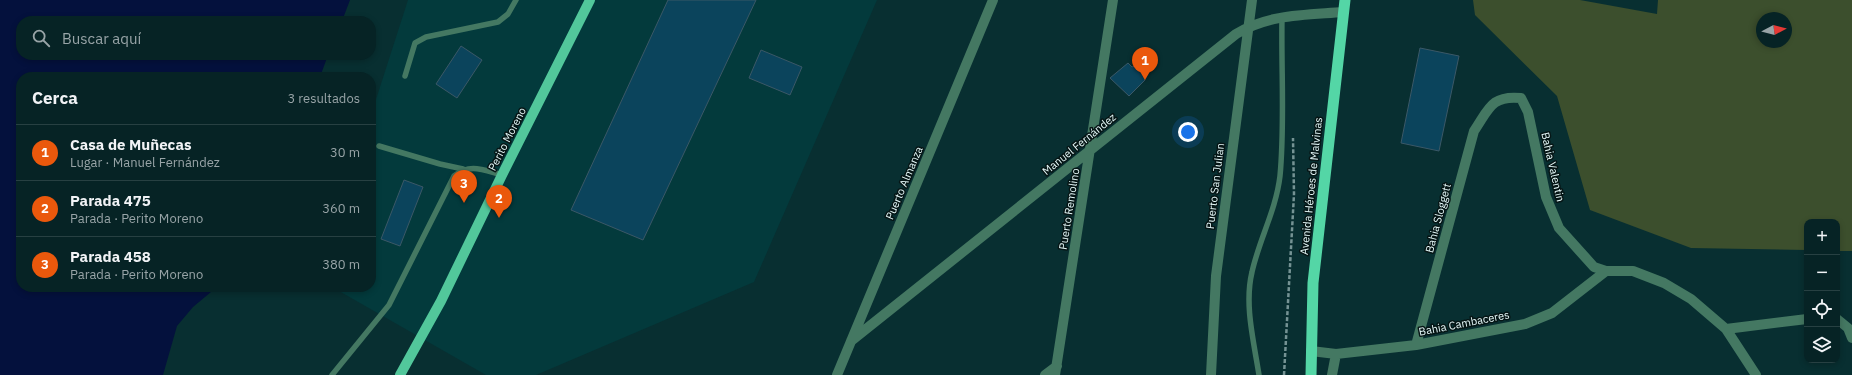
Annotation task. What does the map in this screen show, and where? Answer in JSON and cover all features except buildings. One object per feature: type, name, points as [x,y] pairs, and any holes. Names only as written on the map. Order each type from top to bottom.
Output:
[{"type":"highway","name":"Avenida Héroes de Malvinas","points":[[1311,375],[1313,283],[1345,0]]},
{"type":"main road","name":"Perito Moreno","points":[[400,375],[441,301],[502,175],[590,0]]},
{"type":"street","name":"Puerto Almanza","points":[[837,375],[993,0]]},
{"type":"street","name":"Puerto Remolino","points":[[1056,370],[1113,0]]},
{"type":"street","name":"Puerto San Julian","points":[[1211,375],[1216,276],[1252,0]]},
{"type":"street","name":"Manuel Fernández","points":[[851,341],[1236,34],[1248,27],[1274,18],[1343,12]]},
{"type":"street","name":"Bahia Valentin","points":[[1494,102],[1508,96],[1521,98],[1528,112],[1546,197],[1559,228],[1594,267],[1606,271],[1633,271],[1664,283],[1691,299],[1726,329],[1756,375]]},
{"type":"street","name":"Bahia Sloggett","points":[[1416,345],[1474,131],[1494,102]]},
{"type":"street","name":"Bahia Cambaceres","points":[[1311,351],[1336,354],[1416,345],[1525,324],[1552,314],[1606,271]]},
{"type":"street","points":[[1726,329],[1804,319]]},
{"type":"street","points":[[1840,321],[1848,328],[1852,338]]},
{"type":"street","points":[[1332,375],[1336,354]]},
{"type":"street","points":[[1045,375],[1056,370]]},
{"type":"lane","points":[[405,76],[415,43],[426,37],[498,22],[508,14],[516,0]]},
{"type":"lane","points":[[1259,375],[1249,291],[1252,271],[1272,214],[1280,177],[1282,142],[1282,18]]},
{"type":"lane","points":[[379,146],[440,164],[463,169],[474,168],[502,175]]},
{"type":"lane","points":[[332,375],[389,305],[454,176],[463,169]]},
{"type":"path","points":[[1284,375],[1294,194],[1292,132]]},
{"type":"shaded area","points":[[0,0],[350,0],[344,16],[16,16],[16,60],[326,60],[322,72],[16,72],[16,292],[211,292],[193,307],[177,326],[163,375],[0,375]]},
{"type":"shaded area","points":[[408,0],[877,0],[754,282],[536,375],[486,375],[341,292],[376,292],[376,99]]},
{"type":"green space","points":[[1473,0],[1580,0],[1657,14],[1658,0],[1852,0],[1852,251],[1840,251],[1840,219],[1804,219],[1804,250],[1691,248],[1590,210],[1557,96],[1475,15]]},
{"type":"place","name":"Casa de Muñecas","points":[[1145,80]]},
{"type":"place","name":"Parada 458","points":[[464,203]]},
{"type":"place","name":"Parada 475","points":[[499,218]]}]
